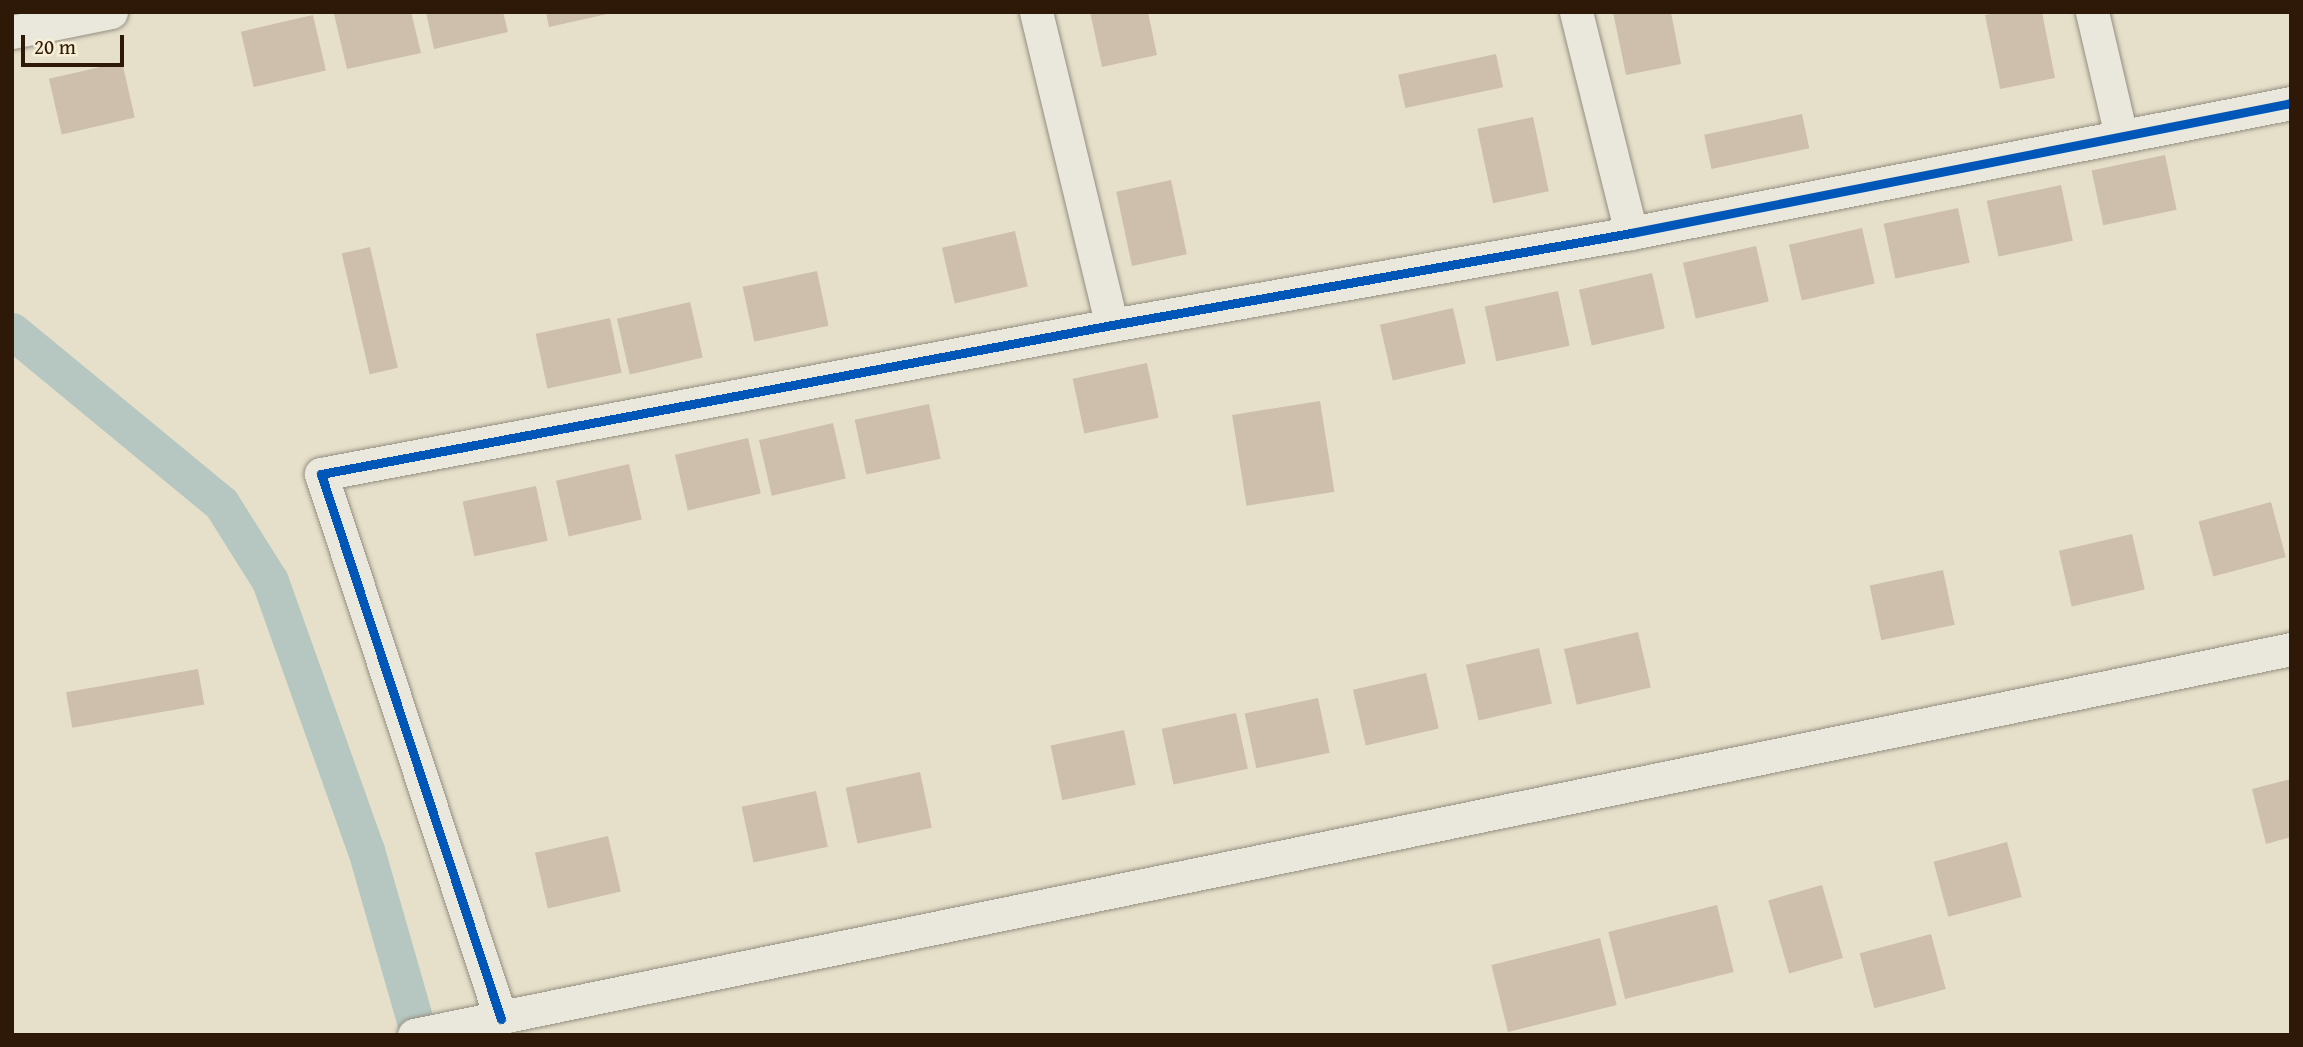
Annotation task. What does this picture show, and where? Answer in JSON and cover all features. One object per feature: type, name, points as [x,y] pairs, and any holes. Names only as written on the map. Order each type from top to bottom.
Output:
[{"type":"street","points":[[12,32],[111,12]]},
{"type":"street","points":[[1037,12],[1112,325]]},
{"type":"street","points":[[1576,12],[1631,233]]},
{"type":"street","points":[[2092,12],[2121,136]]},
{"type":"street","points":[[501,1019],[321,474],[1112,325],[1631,233],[2291,103]]},
{"type":"street","points":[[414,1035],[2291,649]]},
{"type":"building","points":[[411,12],[421,53],[347,69],[334,14]]},
{"type":"building","points":[[426,12],[503,12],[508,32],[434,49]]},
{"type":"building","points":[[546,12],[612,12],[612,13],[549,27]]},
{"type":"building","points":[[1090,12],[1148,12],[1157,55],[1102,67]]},
{"type":"building","points":[[1613,12],[1671,12],[1681,64],[1626,75]]},
{"type":"building","points":[[2001,12],[2042,12],[2055,78],[2000,89],[1985,15]]},
{"type":"building","points":[[313,15],[326,71],[254,87],[241,32]]},
{"type":"building","points":[[1496,54],[1503,87],[1405,108],[1398,75]]},
{"type":"building","points":[[122,62],[135,118],[62,134],[49,79]]},
{"type":"building","points":[[1802,114],[1809,148],[1711,169],[1704,135]]},
{"type":"building","points":[[1533,117],[1549,191],[1493,203],[1477,129]]},
{"type":"building","points":[[2165,155],[2177,210],[2103,225],[2092,171]]},
{"type":"building","points":[[1171,180],[1187,254],[1132,266],[1116,192]]},
{"type":"building","points":[[2061,185],[2073,241],[1999,257],[1987,201]]},
{"type":"building","points":[[1958,208],[1970,263],[1895,279],[1884,224]]},
{"type":"building","points":[[1862,228],[1875,284],[1802,300],[1789,245]]},
{"type":"building","points":[[1015,231],[1028,287],[955,303],[942,248]]},
{"type":"building","points":[[1756,246],[1769,302],[1696,318],[1683,263]]},
{"type":"building","points":[[370,247],[398,368],[370,374],[342,254]]},
{"type":"building","points":[[817,271],[829,326],[754,342],[743,287]]},
{"type":"building","points":[[1652,273],[1665,329],[1592,345],[1579,290]]},
{"type":"building","points":[[1558,291],[1570,346],[1496,361],[1485,307]]},
{"type":"building","points":[[690,302],[703,358],[630,374],[617,319]]},
{"type":"building","points":[[1453,308],[1466,364],[1393,380],[1380,325]]},
{"type":"building","points":[[610,318],[622,373],[547,389],[536,334]]},
{"type":"building","points":[[1147,363],[1159,418],[1084,434],[1073,379]]},
{"type":"building","points":[[1320,401],[1334,492],[1246,506],[1232,415]]},
{"type":"building","points":[[929,404],[941,459],[866,475],[855,420]]},
{"type":"building","points":[[833,423],[846,479],[772,496],[759,440]]},
{"type":"building","points":[[748,438],[761,494],[688,510],[675,455]]},
{"type":"building","points":[[629,464],[642,520],[569,536],[556,481]]},
{"type":"building","points":[[536,486],[548,541],[474,556],[463,502]]},
{"type":"building","points":[[2271,502],[2286,557],[2213,576],[2199,521]]},
{"type":"building","points":[[2132,534],[2145,590],[2072,606],[2059,551]]},
{"type":"building","points":[[1943,570],[1955,625],[1881,640],[1870,586]]},
{"type":"building","points":[[1638,632],[1651,688],[1577,705],[1564,649]]},
{"type":"building","points":[[1539,648],[1552,704],[1479,720],[1466,665]]},
{"type":"building","points":[[198,669],[204,704],[72,728],[66,692]]},
{"type":"building","points":[[1426,673],[1439,729],[1366,745],[1353,690]]},
{"type":"building","points":[[1318,698],[1330,753],[1256,768],[1245,714]]},
{"type":"building","points":[[1236,713],[1248,769],[1174,785],[1162,729]]},
{"type":"building","points":[[1124,730],[1136,785],[1062,800],[1051,746]]},
{"type":"building","points":[[920,772],[932,828],[858,844],[846,788]]},
{"type":"building","points":[[2291,779],[2291,837],[2266,844],[2252,789]]},
{"type":"building","points":[[816,791],[828,847],[754,863],[742,807]]},
{"type":"building","points":[[608,836],[621,892],[548,908],[535,853]]},
{"type":"building","points":[[2007,842],[2022,897],[1948,917],[1934,862]]},
{"type":"building","points":[[1822,885],[1843,958],[1789,973],[1768,900]]},
{"type":"building","points":[[1717,905],[1734,972],[1625,999],[1608,932]]},
{"type":"building","points":[[1931,934],[1946,989],[1874,1008],[1860,953]]},
{"type":"building","points":[[1600,938],[1617,1005],[1508,1032],[1491,965]]},
{"type":"waterway","points":[[12,331],[221,503],[270,581],[366,850],[419,1035]]},
{"type":"cycle path","points":[[501,1019],[321,474],[1112,325],[1631,233],[2291,103]]}]
